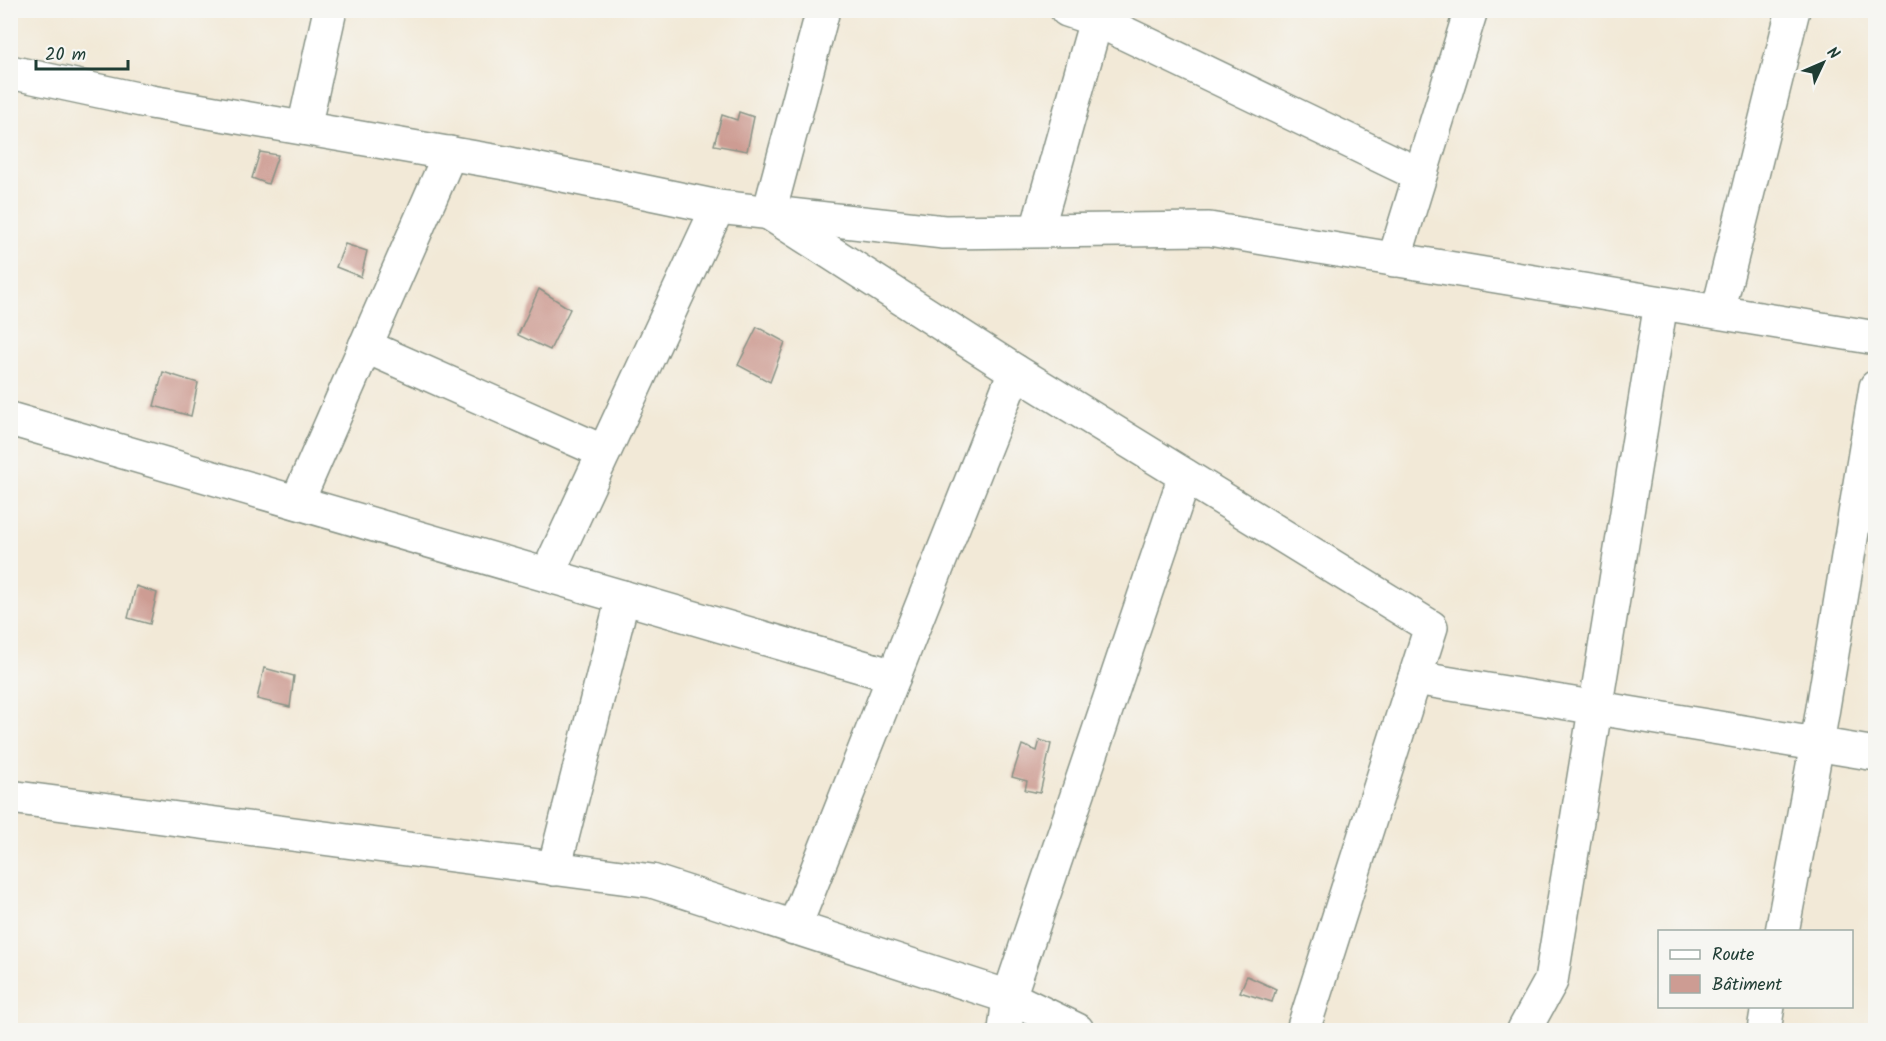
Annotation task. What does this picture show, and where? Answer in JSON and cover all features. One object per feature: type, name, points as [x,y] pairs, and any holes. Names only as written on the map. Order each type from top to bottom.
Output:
[{"type":"street","points":[[304,128],[330,10]]},
{"type":"street","points":[[769,213],[823,10]]},
{"type":"street","points":[[1394,260],[1471,10]]},
{"type":"street","points":[[1718,312],[1793,10]]},
{"type":"street","points":[[1037,231],[1088,14],[1420,175]]},
{"type":"street","points":[[10,72],[151,102],[450,153],[718,207],[944,232],[1209,229],[1875,338]]},
{"type":"street","points":[[297,502],[450,153]]},
{"type":"street","points":[[547,575],[718,207]]},
{"type":"street","points":[[769,213],[1015,371],[1431,627],[1303,1030]]},
{"type":"street","points":[[1524,1030],[1551,981],[1661,303]]},
{"type":"street","points":[[365,346],[604,452]]},
{"type":"street","points":[[794,928],[1015,371]]},
{"type":"street","points":[[1782,930],[1817,744],[1875,387]]},
{"type":"street","points":[[10,418],[894,676]]},
{"type":"street","points":[[1005,1030],[1009,997],[1185,476]]},
{"type":"street","points":[[554,868],[622,597]]},
{"type":"street","points":[[1415,678],[1875,753]]},
{"type":"street","points":[[10,797],[652,881],[1009,997],[1077,1030]]},
{"type":"street","points":[[1764,1030],[1768,1008]]},
{"type":"building","points":[[739,112],[754,117],[747,151],[714,145],[722,115],[737,120]]},
{"type":"building","points":[[260,152],[278,155],[268,184],[252,178]]},
{"type":"building","points":[[345,244],[367,251],[361,277],[336,267]]},
{"type":"building","points":[[539,289],[570,309],[550,350],[518,335]]},
{"type":"building","points":[[757,327],[785,342],[770,382],[738,365]]},
{"type":"building","points":[[163,372],[198,383],[191,416],[154,406]]},
{"type":"building","points":[[136,586],[157,593],[150,624],[128,618]]},
{"type":"building","points":[[264,668],[294,676],[290,707],[257,699]]},
{"type":"building","points":[[1040,740],[1051,744],[1040,793],[1025,790],[1027,781],[1012,777],[1022,745],[1037,751]]},
{"type":"building","points":[[1247,976],[1276,989],[1272,1002],[1240,992]]}]
